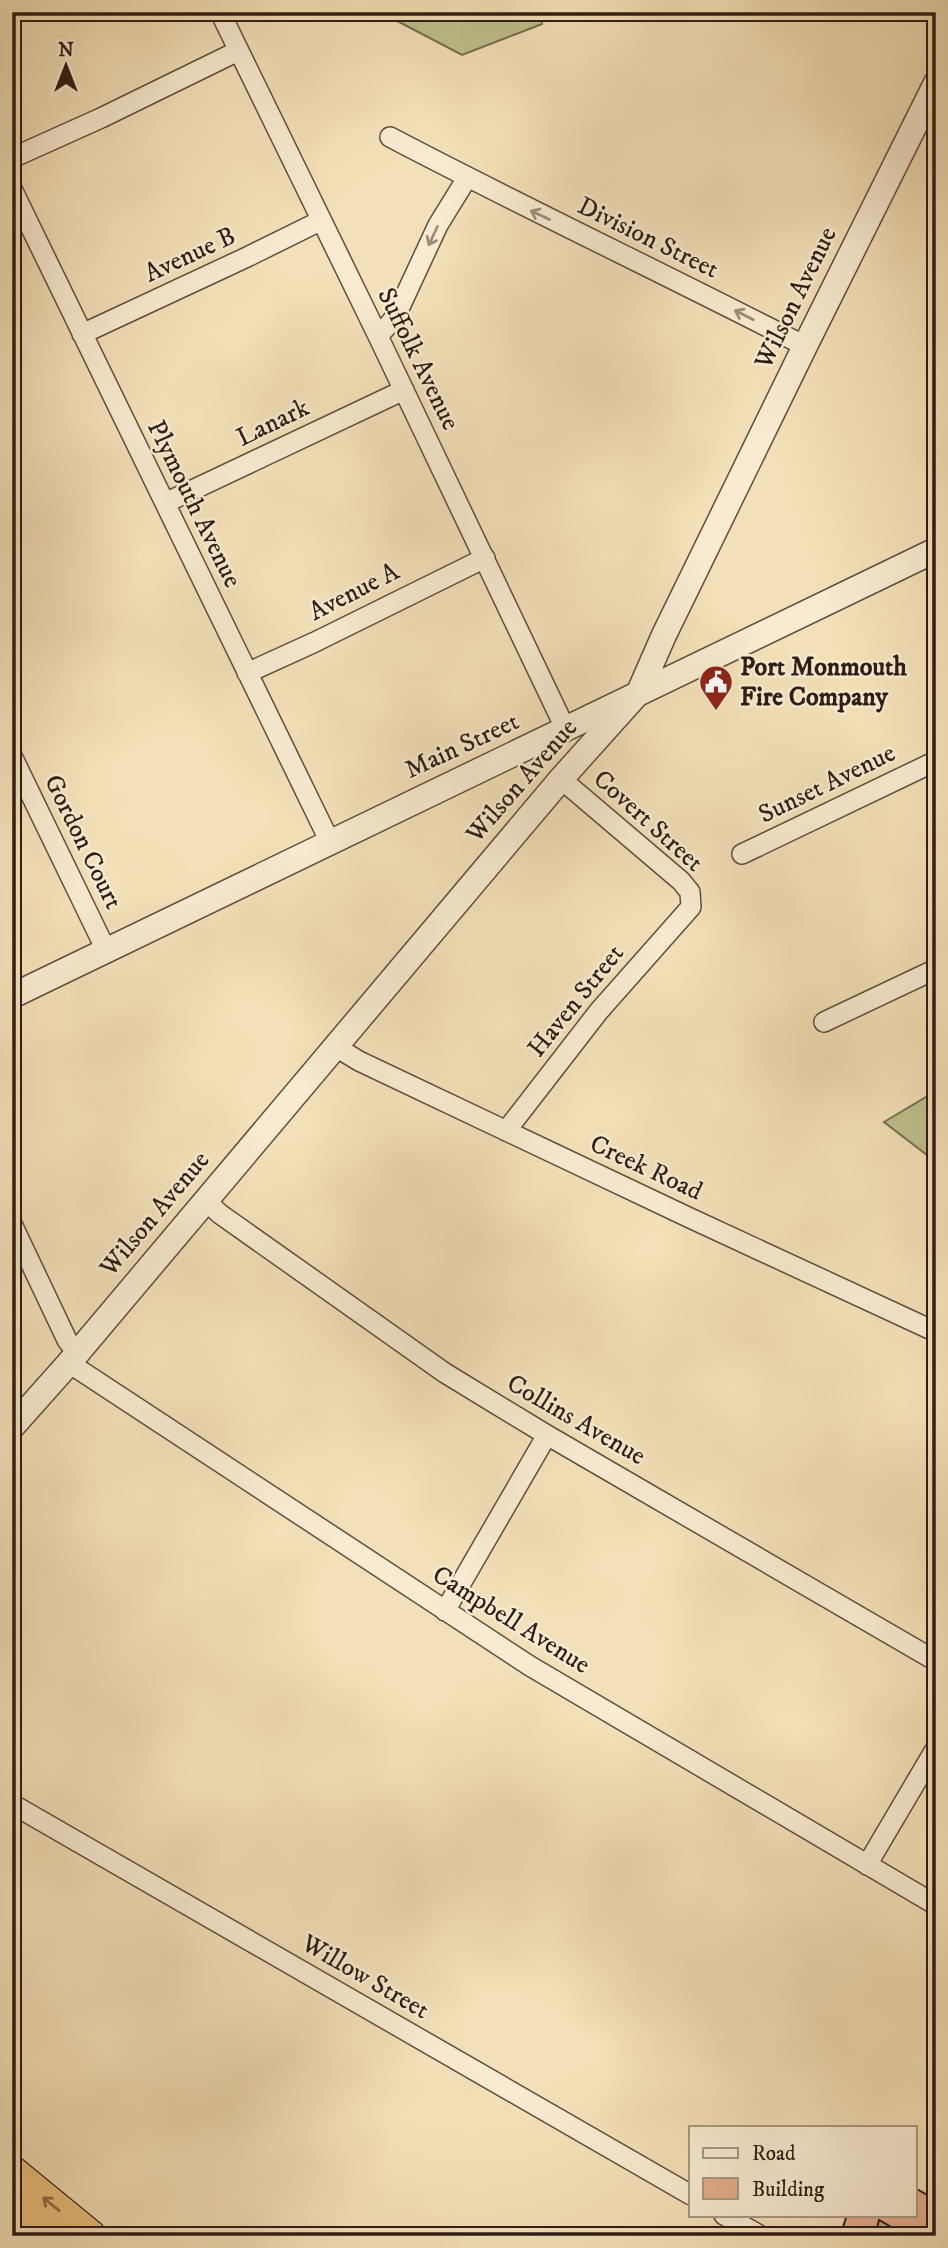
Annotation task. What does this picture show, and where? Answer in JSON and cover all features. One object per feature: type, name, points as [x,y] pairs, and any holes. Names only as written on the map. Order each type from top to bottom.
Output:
[{"type":"highway","points":[[12,2172],[90,2236]]},
{"type":"highway","points":[[12,2210],[43,2236]]},
{"type":"street","name":"Suffolk Avenue","points":[[220,12],[566,730]]},
{"type":"street","points":[[12,158],[238,51]]},
{"type":"street","name":"Wilson Avenue","points":[[12,1427],[561,779],[639,691],[805,346],[936,83]]},
{"type":"street","name":"Division Street","points":[[390,137],[805,346]]},
{"type":"street","points":[[378,336],[399,309],[438,225],[467,177]]},
{"type":"street","name":"Plymouth Avenue","points":[[12,189],[330,842]]},
{"type":"street","name":"Avenue B","points":[[82,334],[320,221]]},
{"type":"street","name":"Lanark","points":[[165,503],[404,390]]},
{"type":"street","name":"Main Street","points":[[12,996],[566,730],[639,691],[750,641],[936,550]]},
{"type":"street","name":"Avenue A","points":[[247,673],[485,558]]},
{"type":"street","name":"Gordon Court","points":[[12,756],[106,950]]},
{"type":"street","name":"Sunset Avenue","points":[[742,854],[936,761]]},
{"type":"street","name":"Covert Street","points":[[561,779],[681,881],[690,892],[691,907]]},
{"type":"street","name":"Haven Street","points":[[506,1131],[599,1012],[691,907]]},
{"type":"street","points":[[824,1022],[936,969]]},
{"type":"street","name":"Creek Road","points":[[336,1047],[359,1061],[506,1131],[936,1332]]},
{"type":"street","name":"Collins Avenue","points":[[206,1201],[220,1214],[445,1373],[936,1661]]},
{"type":"street","name":"Campbell Avenue","points":[[12,1224],[73,1358],[530,1666],[936,1905]]},
{"type":"street","points":[[445,1611],[547,1435]]},
{"type":"street","points":[[867,1865],[936,1748]]},
{"type":"street","name":"Willow Street","points":[[12,1804],[689,2194]]},
{"type":"street","points":[[726,2216],[761,2236]]},
{"type":"green space","points":[[380,12],[540,12],[542,24],[462,55]]},
{"type":"green space","points":[[936,1091],[936,1162],[884,1122]]},
{"type":"building","points":[[916,2189],[936,2200],[936,2211],[921,2236],[907,2236],[879,2220],[875,2236],[840,2236],[847,2216],[916,2216]]},
{"type":"place","name":"Port Monmouth Fire Company","points":[[716,712]]}]
